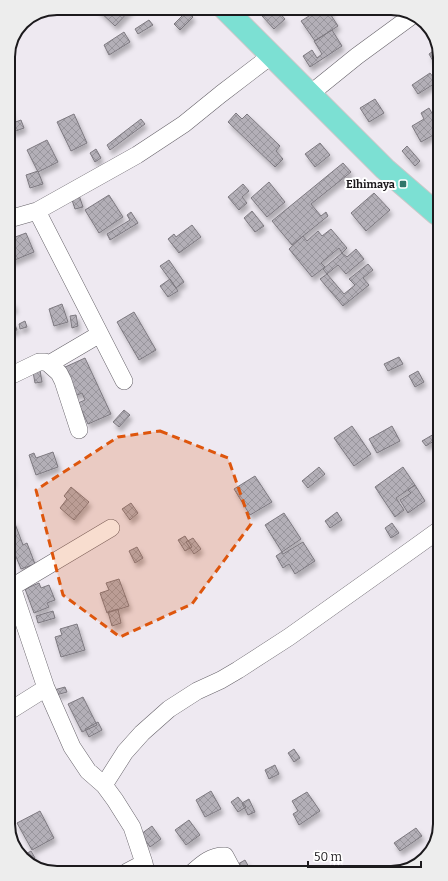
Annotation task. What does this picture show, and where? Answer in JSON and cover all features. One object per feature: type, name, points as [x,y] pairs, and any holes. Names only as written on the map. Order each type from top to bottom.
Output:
[{"type":"main road","points":[[231,15],[385,169],[433,211]]},
{"type":"street","points":[[310,94],[408,18]]},
{"type":"street","points":[[15,217],[37,211],[137,155],[184,124],[272,55]]},
{"type":"street","points":[[37,211],[124,381]]},
{"type":"street","points":[[49,364],[100,334]]},
{"type":"street","points":[[15,374],[39,362],[49,364],[59,373],[63,381],[79,430]]},
{"type":"street","points":[[15,582],[111,528]]},
{"type":"street","points":[[104,785],[125,752],[142,733],[169,709],[196,691],[221,680],[238,670],[289,637],[433,534]]},
{"type":"street","points":[[15,595],[46,688],[72,747],[88,771],[104,785],[132,827],[145,866]]},
{"type":"street","points":[[15,707],[46,688]]},
{"type":"street","points":[[200,866],[208,860],[225,856],[230,866]]},
{"type":"highlighted area","points":[[160,431],[228,458],[251,524],[192,604],[120,637],[63,595],[36,490],[118,437]]},
{"type":"building","points":[[103,15],[125,15],[115,26]]},
{"type":"building","points":[[183,15],[191,15],[193,17],[180,30],[174,24]]},
{"type":"building","points":[[281,15],[285,19],[274,29],[262,16]]},
{"type":"building","points":[[331,15],[338,26],[315,41],[301,21],[309,16]]},
{"type":"building","points":[[149,20],[153,25],[138,34],[135,29]]},
{"type":"building","points":[[332,30],[342,46],[310,67],[303,56],[312,50],[317,58],[322,54],[314,41]]},
{"type":"building","points":[[124,32],[130,42],[109,55],[104,45]]},
{"type":"building","points":[[432,52],[433,61],[429,54]]},
{"type":"building","points":[[430,73],[433,77],[433,85],[418,94],[412,85]]},
{"type":"building","points":[[375,99],[384,113],[369,122],[360,108]]},
{"type":"building","points":[[429,108],[433,115],[433,135],[421,142],[412,126],[424,119],[421,113]]},
{"type":"building","points":[[236,113],[242,119],[247,114],[280,146],[276,151],[283,159],[275,167],[228,122]]},
{"type":"building","points":[[74,114],[87,143],[71,151],[57,122]]},
{"type":"building","points":[[141,119],[145,124],[110,150],[107,145]]},
{"type":"building","points":[[21,120],[24,128],[15,131],[15,122]]},
{"type":"building","points":[[47,140],[58,162],[38,172],[27,150]]},
{"type":"building","points":[[320,143],[330,155],[315,167],[305,154]]},
{"type":"building","points":[[407,146],[420,161],[415,166],[402,151]]},
{"type":"building","points":[[96,149],[101,158],[95,162],[90,153]]},
{"type":"building","points":[[343,163],[351,172],[311,204],[321,216],[326,212],[328,216],[292,245],[272,221]]},
{"type":"building","points":[[38,171],[43,184],[30,188],[26,175]]},
{"type":"building","points":[[269,182],[285,202],[267,217],[251,198]]},
{"type":"building","points":[[243,184],[249,191],[242,197],[247,203],[239,210],[228,197]]},
{"type":"building","points":[[374,193],[390,210],[366,231],[351,213]]},
{"type":"building","points":[[79,195],[83,207],[75,209],[71,197]]},
{"type":"building","points":[[109,195],[123,217],[99,233],[85,210]]},
{"type":"building","points":[[252,211],[264,226],[255,232],[244,218]]},
{"type":"building","points":[[131,212],[138,223],[110,240],[107,234],[130,220],[127,215]]},
{"type":"building","points":[[192,225],[201,237],[179,253],[168,239],[174,234],[176,237]]},
{"type":"building","points":[[331,229],[347,248],[342,253],[339,248],[321,263],[325,267],[312,277],[289,249],[303,236],[307,241],[318,231],[322,236]]},
{"type":"building","points":[[26,233],[34,252],[15,260],[15,237]]},
{"type":"building","points":[[356,249],[364,259],[346,274],[338,265],[327,274],[323,269],[342,253],[347,257]]},
{"type":"building","points":[[169,260],[184,282],[176,288],[160,266]]},
{"type":"building","points":[[368,264],[373,270],[363,278],[369,285],[343,306],[320,279],[327,274],[344,294],[355,285],[349,279]]},
{"type":"building","points":[[170,279],[178,291],[168,297],[160,286]]},
{"type":"building","points":[[62,304],[68,322],[54,326],[49,309]]},
{"type":"building","points":[[134,312],[156,350],[139,360],[117,322]]},
{"type":"building","points":[[76,315],[78,326],[72,328],[70,316]]},
{"type":"building","points":[[25,321],[27,327],[20,329],[19,324]]},
{"type":"building","points":[[399,357],[403,364],[388,371],[384,364]]},
{"type":"building","points":[[85,358],[111,414],[88,424],[78,403],[85,400],[82,393],[75,396],[63,368]]},
{"type":"building","points":[[40,370],[42,382],[35,383],[33,372]]},
{"type":"building","points":[[418,371],[424,382],[415,387],[409,376]]},
{"type":"building","points":[[124,410],[130,415],[119,427],[113,422]]},
{"type":"building","points":[[352,426],[371,454],[354,466],[334,438]]},
{"type":"building","points":[[392,426],[400,441],[377,453],[369,439]]},
{"type":"building","points":[[433,435],[433,442],[426,446],[422,441]]},
{"type":"building","points":[[53,452],[58,467],[36,475],[29,455],[34,453],[36,458]]},
{"type":"building","points":[[319,467],[325,474],[308,488],[302,481]]},
{"type":"building","points":[[403,467],[415,485],[396,498],[404,510],[395,517],[375,487]]},
{"type":"building","points":[[255,476],[272,502],[250,515],[234,489]]},
{"type":"building","points":[[415,485],[425,501],[408,513],[400,500],[411,493],[408,490]]},
{"type":"building","points":[[71,487],[89,502],[74,520],[60,508],[67,499],[64,496]]},
{"type":"building","points":[[131,503],[138,513],[130,520],[122,509]]},
{"type":"building","points":[[337,512],[342,520],[330,528],[325,521]]},
{"type":"building","points":[[284,513],[301,539],[282,552],[265,525]]},
{"type":"building","points":[[392,523],[399,533],[391,538],[385,528]]},
{"type":"building","points":[[15,524],[23,545],[27,543],[35,564],[21,569],[15,554]]},
{"type":"building","points":[[185,536],[192,547],[185,551],[178,540]]},
{"type":"building","points":[[193,538],[201,549],[194,554],[186,542]]},
{"type":"building","points":[[303,542],[315,561],[295,574],[289,564],[283,568],[276,556],[282,552],[283,554]]},
{"type":"building","points":[[137,547],[143,558],[135,563],[129,551]]},
{"type":"building","points":[[119,579],[129,606],[107,613],[100,593],[109,590],[106,583]]},
{"type":"building","points":[[39,583],[41,588],[49,585],[55,600],[47,603],[49,607],[34,613],[25,589]]},
{"type":"building","points":[[118,609],[121,623],[112,626],[108,612]]},
{"type":"building","points":[[53,611],[55,618],[38,623],[36,616]]},
{"type":"building","points":[[77,624],[85,650],[61,657],[55,637],[62,635],[60,629]]},
{"type":"building","points":[[65,687],[67,692],[56,695],[54,690]]},
{"type":"building","points":[[83,697],[97,725],[82,732],[68,704]]},
{"type":"building","points":[[98,722],[102,730],[89,737],[85,729]]},
{"type":"building","points":[[294,749],[300,758],[294,762],[288,753]]},
{"type":"building","points":[[275,765],[279,774],[269,779],[265,770]]},
{"type":"building","points":[[211,791],[221,809],[205,817],[196,800]]},
{"type":"building","points":[[307,792],[320,811],[299,825],[293,814],[298,811],[292,801]]},
{"type":"building","points":[[238,797],[246,807],[238,812],[231,802]]},
{"type":"building","points":[[249,799],[255,812],[248,815],[242,803]]},
{"type":"building","points":[[40,811],[54,838],[32,850],[17,823]]},
{"type":"building","points":[[189,820],[200,835],[186,845],[175,830]]},
{"type":"building","points":[[152,826],[161,839],[150,847],[141,834]]},
{"type":"building","points":[[416,828],[422,836],[400,851],[394,843]]},
{"type":"building","points":[[31,851],[35,858],[34,859],[27,853]]},
{"type":"building","points":[[245,860],[248,866],[234,866]]},
{"type":"place","name":"Elhimaya","points":[[403,184]]}]
